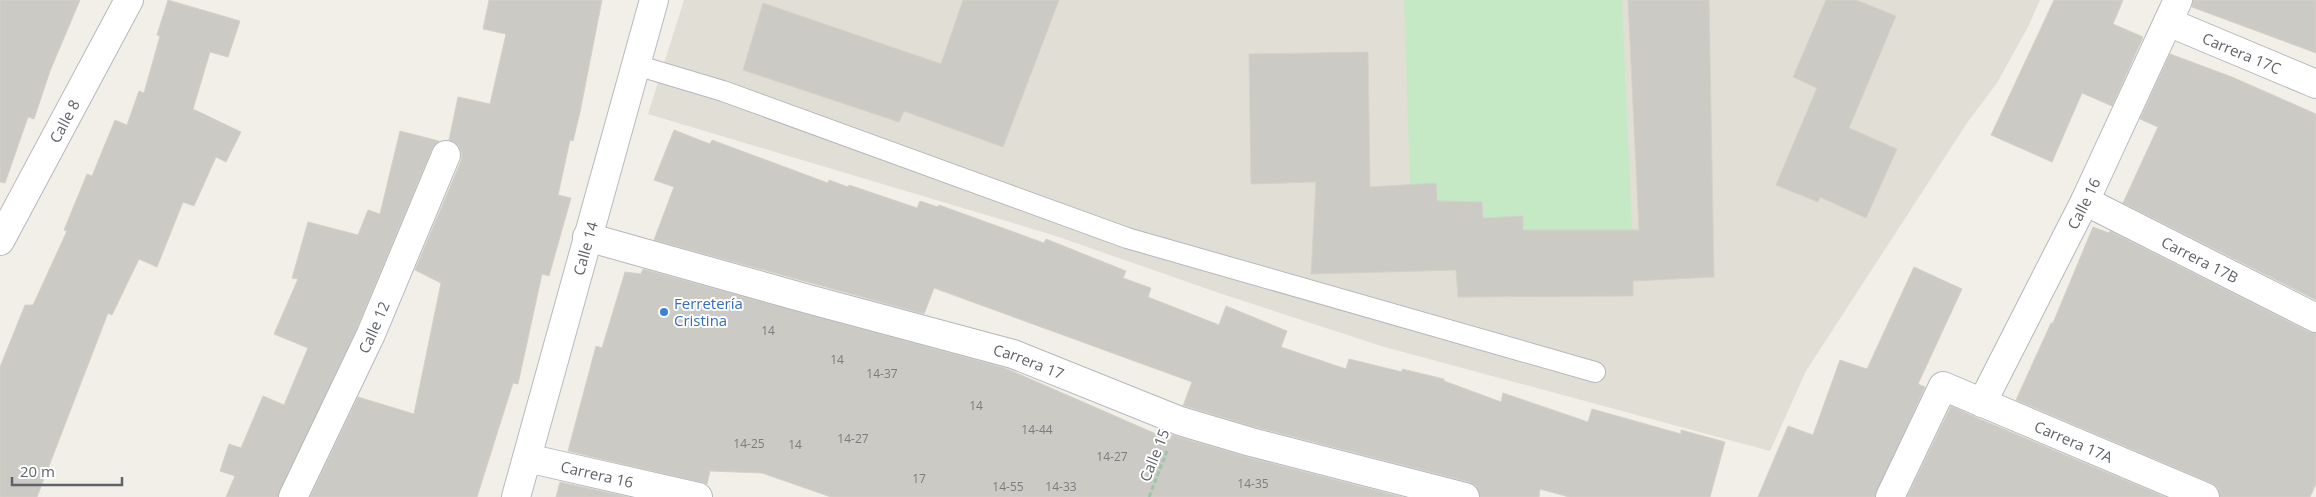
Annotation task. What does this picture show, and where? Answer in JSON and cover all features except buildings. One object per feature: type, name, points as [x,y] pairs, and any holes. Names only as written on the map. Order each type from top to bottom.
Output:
[{"type":"street","name":"Calle 8","points":[[0,241],[129,0]]},
{"type":"street","name":"Calle 14","points":[[516,497],[654,0]]},
{"type":"street","name":"Carrera 17C","points":[[2173,11],[2316,84]]},
{"type":"street","name":"Calle 16","points":[[1982,403],[2084,201],[2173,11]]},
{"type":"street","name":"Calle 12","points":[[293,497],[371,334],[446,155]]},
{"type":"street","name":"Carrera 17B","points":[[2084,201],[2316,318]]},
{"type":"street","name":"Carrera 17","points":[[587,236],[808,299],[1013,354],[1180,421],[1251,442],[1465,497]]},
{"type":"street","name":"Carrera 17A","points":[[1890,497],[1943,386],[2204,497]]},
{"type":"street","name":"Carrera 16","points":[[527,458],[698,497]]},
{"type":"lane","points":[[636,65],[722,91],[1127,238],[1595,372]]},
{"type":"path","name":"Calle 15","points":[[1149,497],[1180,421]]},
{"type":"shaded area","points":[[684,0],[2040,0],[2028,27],[1997,83],[1967,123],[1806,371],[1770,451],[1381,346],[1219,293],[1053,235],[648,114]]},
{"type":"green space","points":[[1404,0],[1622,0],[1632,230],[1523,230],[1523,216],[1483,218],[1482,202],[1437,201],[1436,183],[1410,185]]},
{"type":"place","name":"Ferretería Cristina","points":[[664,312]]}]
